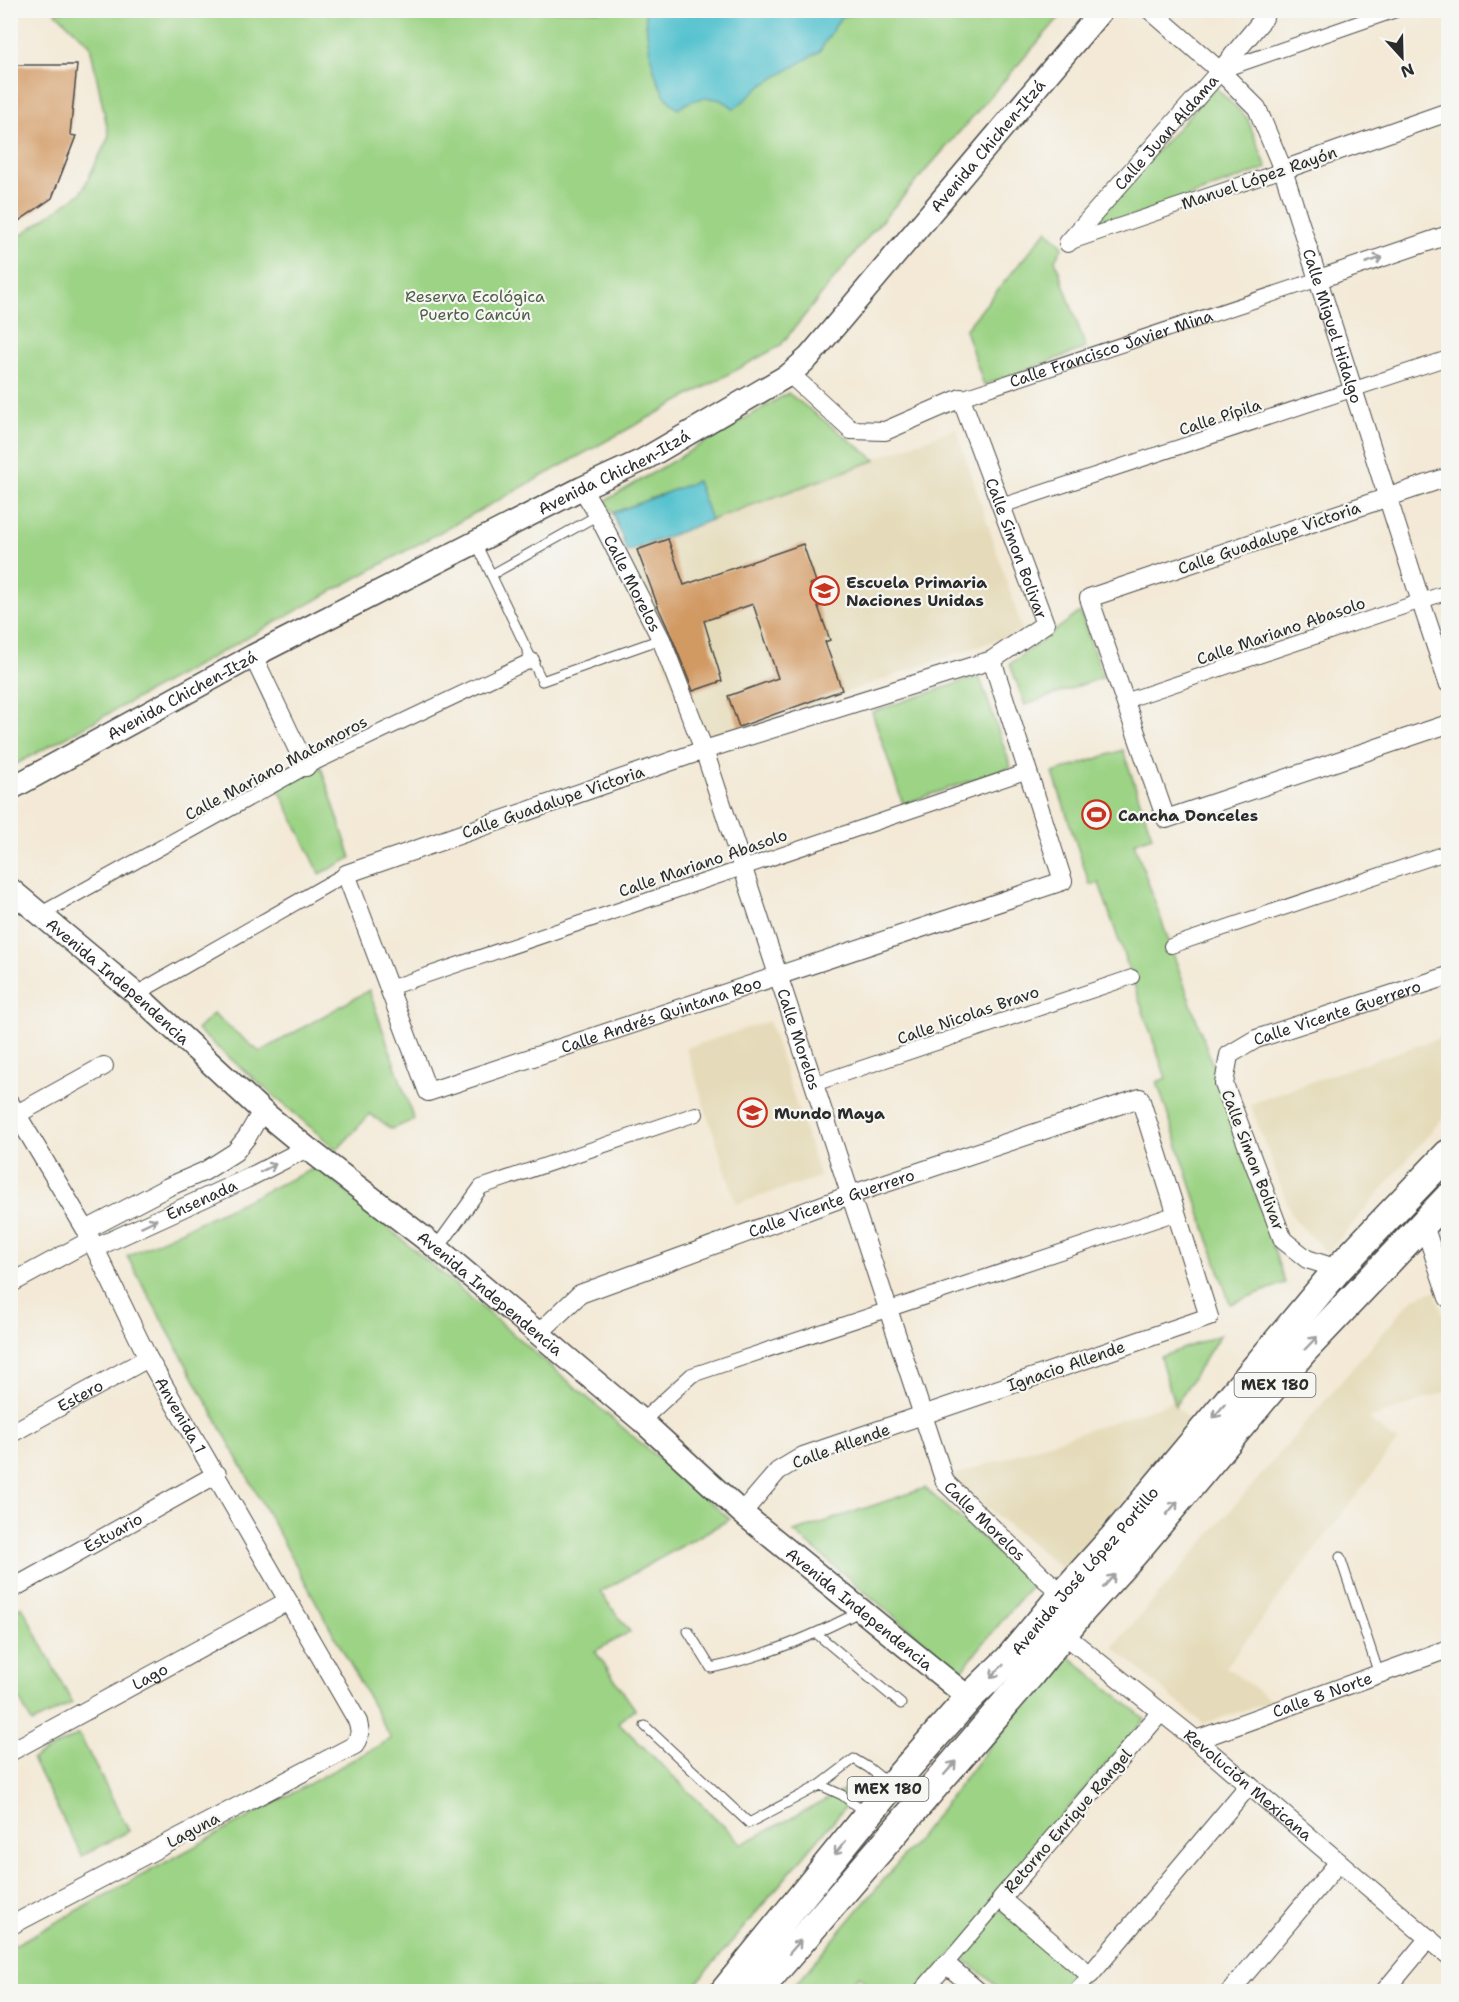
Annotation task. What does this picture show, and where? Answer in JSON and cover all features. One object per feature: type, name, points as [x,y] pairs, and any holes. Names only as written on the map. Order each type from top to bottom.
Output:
[{"type":"main road","points":[[1395,1208],[1449,1138]]},
{"type":"main road","name":"Avenida José López Portillo","points":[[724,1992],[891,1786],[969,1698],[1009,1659],[1053,1625],[1073,1602],[1116,1534],[1338,1269],[1449,1154]]},
{"type":"main road","name":"Avenida José López Portillo","points":[[1073,1602],[1134,1553],[1304,1350],[1449,1198]]},
{"type":"main road","points":[[1424,1225],[1449,1204]]},
{"type":"main road","name":"Avenida José López Portillo","points":[[757,1992],[1029,1676],[1053,1625]]},
{"type":"street","name":"Avenida Chichen-Itzá","points":[[10,789],[253,656],[582,488],[643,460],[790,374],[832,330],[1102,10]]},
{"type":"street","name":"Calle Miguel Hidalgo","points":[[1150,10],[1220,71],[1257,108],[1283,170],[1420,602],[1449,683]]},
{"type":"street","points":[[1220,71],[1396,10]]},
{"type":"street","name":"Calle Juan Aldama","points":[[1068,243],[1264,18]]},
{"type":"street","name":"Manuel López Rayón","points":[[1068,243],[1449,112]]},
{"type":"street","name":"Calle Francisco Javier Mina","points":[[790,374],[851,430],[885,431],[961,398],[1449,235]]},
{"type":"street","name":"Calle Pípila","points":[[1001,506],[1449,358]]},
{"type":"street","name":"Calle Simon Bolivar","points":[[961,398],[1045,624],[992,660]]},
{"type":"street","name":"Calle Guadalupe Victoria","points":[[1125,701],[1089,598],[1449,477]]},
{"type":"street","name":"Calle Morelos","points":[[582,488],[661,639],[704,750],[945,1482],[1073,1602]]},
{"type":"street","name":"Calle Mariano Abasolo","points":[[1125,701],[1449,592]]},
{"type":"street","points":[[253,656],[306,767]]},
{"type":"street","name":"Calle Mariano Matamoros","points":[[39,915],[306,767],[532,660]]},
{"type":"street","points":[[992,660],[1028,771]]},
{"type":"street","name":"Calle Guadalupe Victoria","points":[[136,994],[346,874],[704,750],[992,660]]},
{"type":"street","points":[[1125,701],[1166,819],[1449,724]]},
{"type":"street","name":"Calle Mariano Abasolo","points":[[389,988],[1028,771]]},
{"type":"street","name":"Calle Andrés Quintana Roo","points":[[389,988],[429,1092],[1063,881],[1028,771]]},
{"type":"street","points":[[1171,945],[1449,852]]},
{"type":"street","points":[[346,874],[389,988]]},
{"type":"street","name":"Avenida Independencia","points":[[10,889],[136,994],[262,1111],[437,1248],[642,1421],[741,1513],[969,1698]]},
{"type":"street","name":"Calle Vicente Guerrero","points":[[1229,1054],[1256,1039],[1449,976]]},
{"type":"street","name":"Calle Nicolas Bravo","points":[[814,1084],[1132,977]]},
{"type":"street","name":"Calle Simon Bolivar","points":[[1229,1054],[1224,1084],[1283,1240],[1307,1259],[1338,1269]]},
{"type":"street","points":[[13,1112],[104,1066]]},
{"type":"street","name":"Calle Vicente Guerrero","points":[[538,1333],[580,1294],[850,1195],[1140,1098],[1177,1214]]},
{"type":"street","name":"Ensenada","points":[[10,1284],[91,1239],[168,1187],[216,1165],[235,1152],[248,1137],[262,1111]]},
{"type":"street","name":"Anvenida 1","points":[[13,1112],[91,1239],[148,1358],[358,1722]]},
{"type":"street","points":[[437,1248],[481,1187],[696,1114]]},
{"type":"street","name":"Ensenada","points":[[91,1239],[246,1179],[307,1148]]},
{"type":"street","points":[[642,1421],[692,1375],[1177,1214]]},
{"type":"street","name":"Ignacio Allende","points":[[923,1416],[1209,1317],[1177,1214]]},
{"type":"street","points":[[1424,1225],[1446,1279],[1449,1298]]},
{"type":"street","name":"Estero","points":[[10,1434],[148,1358]]},
{"type":"street","name":"Calle Allende","points":[[741,1513],[778,1471],[803,1456],[923,1416]]},
{"type":"street","name":"Estuario","points":[[10,1590],[217,1474]]},
{"type":"street","name":"Lago","points":[[10,1752],[288,1601]]},
{"type":"street","name":"Revolución Mexicana","points":[[1053,1625],[1196,1740],[1449,1955]]},
{"type":"street","name":"Calle 8 Norte","points":[[1196,1740],[1379,1674],[1448,1652]]},
{"type":"street","name":"Retorno Enrique Rangel","points":[[1089,1975],[1001,1899],[1161,1712]]},
{"type":"street","name":"Laguna","points":[[10,1926],[355,1745],[360,1733],[358,1722]]},
{"type":"street","points":[[1075,1992],[1249,1785]]},
{"type":"street","points":[[1230,1992],[1340,1862]]},
{"type":"street","points":[[922,1992],[1001,1899]]},
{"type":"street","points":[[1384,1992],[1429,1938]]},
{"type":"street","points":[[946,1964],[979,1992]]},
{"type":"lane","points":[[491,575],[598,515]]},
{"type":"lane","points":[[476,543],[542,681],[661,639]]},
{"type":"lane","points":[[1340,1557],[1379,1674]]},
{"type":"lane","points":[[688,1631],[711,1668],[740,1662],[817,1634],[863,1610]]},
{"type":"lane","points":[[817,1634],[901,1704]]},
{"type":"lane","points":[[645,1726],[749,1823],[820,1785],[854,1759],[891,1786]]},
{"type":"lane","points":[[820,1785],[842,1795],[868,1815]]},
{"type":"shaded area","name":"Escuela Primaria Naciones Unidas","points":[[956,428],[1023,631],[694,745],[627,552]]},
{"type":"shaded area","name":"Mundo Maya","points":[[769,1021],[820,1177],[736,1204],[686,1048]]},
{"type":"shaded area","points":[[1448,1035],[1448,1112],[1327,1254],[1292,1216],[1250,1104]]},
{"type":"shaded area","points":[[1435,1291],[1448,1328],[1448,1391],[1369,1419],[1397,1442],[1226,1667],[1272,1701],[1203,1724],[1113,1647],[1413,1298]]},
{"type":"shaded area","points":[[1174,1401],[1175,1406],[1190,1420],[1065,1571],[949,1477]]},
{"type":"green space","name":"Reserva Ecológica Puerto Cancún","points":[[54,11],[1065,11],[872,232],[780,346],[11,767],[11,242],[81,193],[109,136],[90,45]]},
{"type":"green space","points":[[1215,87],[1247,118],[1267,168],[1080,236]]},
{"type":"green space","points":[[1047,230],[1063,246],[1055,260],[1086,348],[984,385],[965,330]]},
{"type":"green space","points":[[788,393],[876,460],[711,520],[696,482],[613,513],[605,501]]},
{"type":"green space","points":[[1080,612],[1103,677],[1025,705],[1010,664]]},
{"type":"green space","points":[[979,676],[1011,767],[903,804],[872,712]]},
{"type":"green space","points":[[1123,750],[1152,836],[1134,843],[1218,1080],[1285,1283],[1230,1304],[1157,1082],[1166,1078],[1099,883],[1090,885],[1053,773]]},
{"type":"green space","points":[[321,767],[351,858],[320,874],[277,786]]},
{"type":"green space","points":[[369,990],[414,1120],[391,1129],[370,1114],[337,1150],[197,1030],[213,1014],[260,1052]]},
{"type":"green space","points":[[317,1167],[730,1519],[600,1592],[630,1632],[595,1651],[635,1709],[618,1722],[742,1844],[849,1788],[856,1794],[690,1991],[11,1992],[11,1947],[391,1739],[127,1256]]},
{"type":"green space","points":[[1220,1335],[1175,1406],[1160,1357]]},
{"type":"green space","points":[[925,1488],[1033,1583],[960,1672],[794,1532]]},
{"type":"green space","points":[[22,1606],[72,1703],[32,1723],[11,1683],[11,1612]]},
{"type":"green space","points":[[1065,1653],[1145,1719],[990,1900],[1094,1991],[1003,1991],[954,1951],[919,1991],[876,1991],[858,1976],[845,1991],[789,1992],[918,1839],[1019,1708]]},
{"type":"green space","points":[[79,1734],[129,1831],[82,1856],[32,1759]]},
{"type":"water","points":[[647,10],[864,11],[841,17],[819,52],[764,84],[734,109],[721,100],[706,98],[692,101],[678,109],[662,91],[657,79],[648,39],[645,14]]},
{"type":"water","points":[[697,481],[711,520],[627,552],[613,513]]},
{"type":"building","points":[[10,65],[77,65],[70,135],[76,136],[52,198],[10,227]]},
{"type":"building","points":[[668,539],[684,585],[803,544],[816,582],[810,584],[830,640],[825,642],[842,690],[739,727],[728,696],[778,678],[753,604],[704,621],[722,681],[693,691],[637,550]]},
{"type":"place","name":"Escuela Primaria Naciones Unidas","points":[[825,591]]},
{"type":"place","name":"Cancha Donceles","points":[[1097,815]]},
{"type":"place","name":"Mundo Maya","points":[[753,1113]]}]
